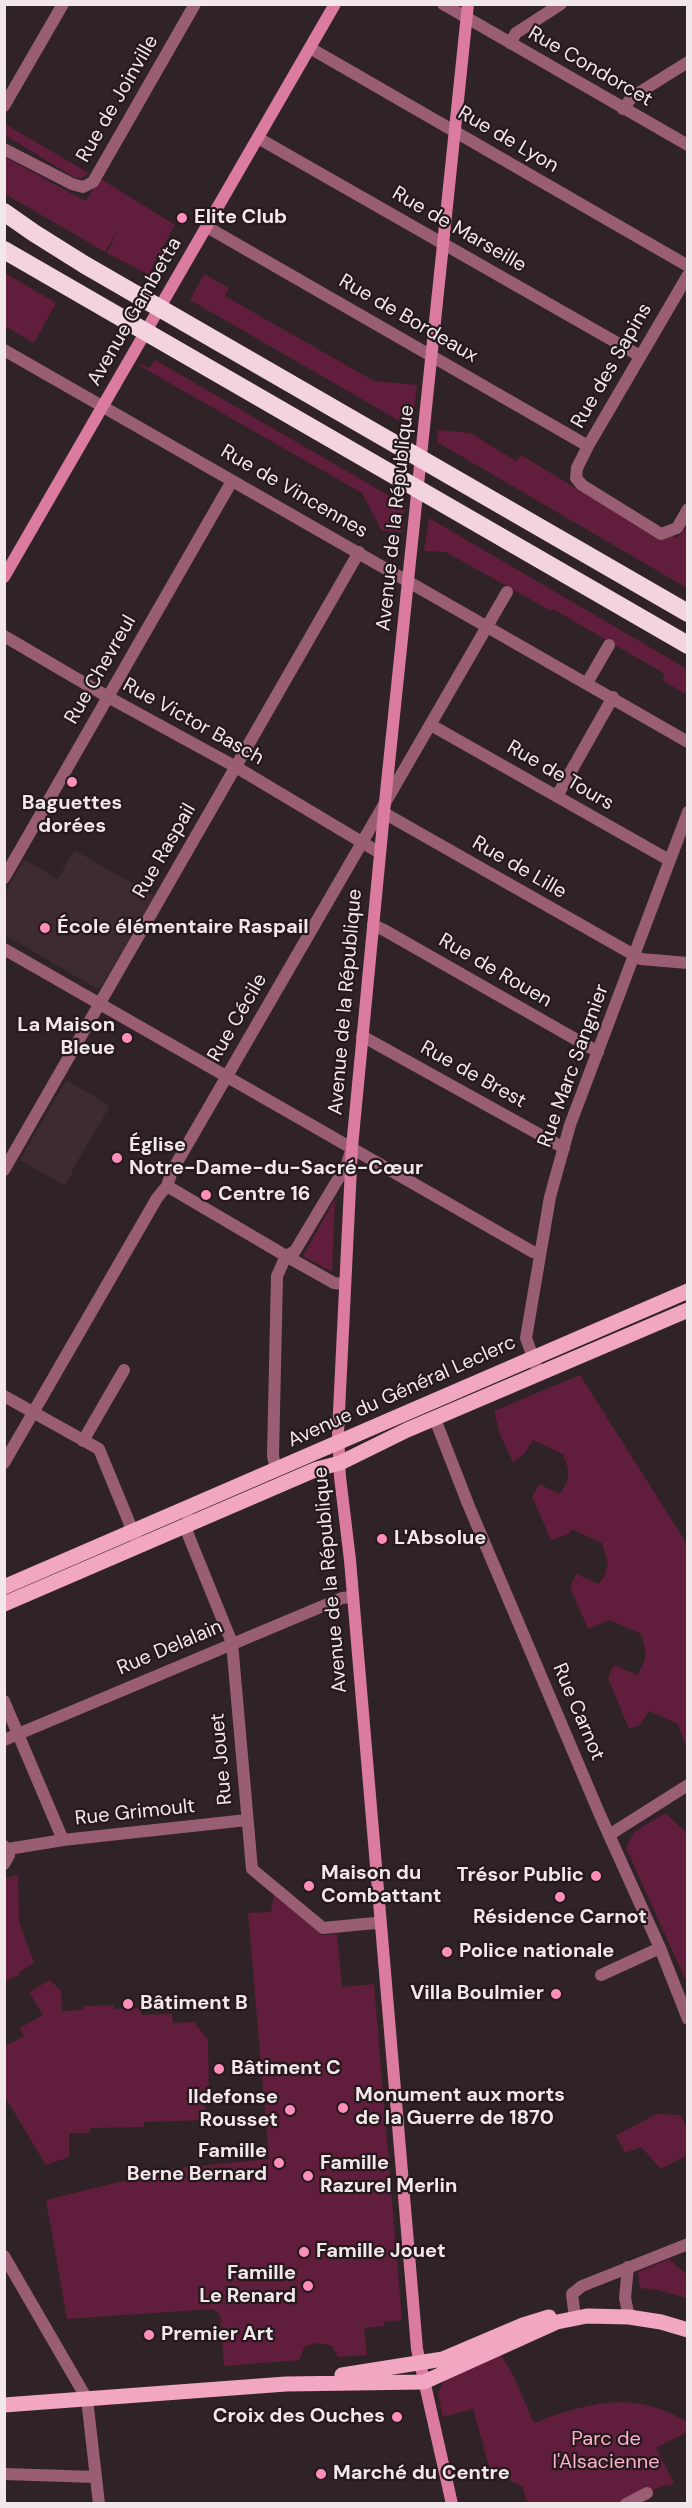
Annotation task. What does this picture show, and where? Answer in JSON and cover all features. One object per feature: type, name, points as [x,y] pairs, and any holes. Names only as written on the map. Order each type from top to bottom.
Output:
[{"type":"highway","points":[[4,212],[85,265],[687,613]]},
{"type":"highway","points":[[4,220],[34,233]]},
{"type":"highway","points":[[4,250],[687,645]]},
{"type":"main road","name":"Avenue Gambetta","points":[[4,577],[334,4]]},
{"type":"main road","name":"Avenue de la République","points":[[452,2504],[420,2364],[339,1442],[352,1147],[384,808],[468,4]]},
{"type":"main road","name":"Avenue du Général Leclerc","points":[[4,1587],[683,1293]]},
{"type":"main road","name":"Avenue du Général Leclerc","points":[[4,1604],[310,1472],[340,1463],[370,1447],[687,1311]]},
{"type":"main road","points":[[435,1419],[433,1410],[437,1399]]},
{"type":"main road","points":[[286,2384],[443,2359],[572,2304],[687,2319]]},
{"type":"main road","points":[[4,2405],[286,2384],[424,2382],[557,2322],[587,2316],[628,2312],[687,2330]]},
{"type":"street","points":[[4,106],[63,4]]},
{"type":"street","name":"Rue de Joinville","points":[[4,149],[72,184],[82,187],[93,182],[195,4]]},
{"type":"street","name":"Rue Condorcet","points":[[443,4],[687,145]]},
{"type":"street","points":[[510,43],[516,33],[561,4]]},
{"type":"street","name":"Rue de Lyon","points":[[310,48],[687,266]]},
{"type":"street","points":[[623,109],[632,97],[687,62]]},
{"type":"street","name":"Rue de Marseille","points":[[258,138],[640,356]]},
{"type":"street","name":"Rue de Bordeaux","points":[[207,227],[588,446]]},
{"type":"street","name":"Rue des Sapins","points":[[687,275],[588,446],[577,468],[576,478],[582,485],[661,534],[676,528],[687,509]]},
{"type":"street","name":"Rue de Vincennes","points":[[4,350],[687,741]]},
{"type":"street","name":"Rue Chevreul","points":[[4,878],[232,481]]},
{"type":"street","name":"Rue Raspail","points":[[4,1170],[359,552]]},
{"type":"street","name":"Rue Cécile","points":[[4,1463],[157,1198],[167,1186],[170,1173],[362,841],[384,808],[507,592]]},
{"type":"street","name":"Rue Victor Basch","points":[[4,636],[108,697],[236,767],[380,853]]},
{"type":"street","points":[[587,683],[609,645]]},
{"type":"street","points":[[557,796],[612,697]]},
{"type":"street","name":"Rue de Tours","points":[[431,725],[669,860]]},
{"type":"street","name":"Rue de Lille","points":[[384,808],[635,956],[647,961],[687,963]]},
{"type":"street","name":"Rue Marc Sangnier","points":[[539,1374],[526,1338],[550,1197],[570,1125],[687,812]]},
{"type":"street","name":"Rue de Rouen","points":[[373,926],[384,930],[598,1052]]},
{"type":"street","points":[[4,949],[533,1252],[540,1253]]},
{"type":"street","name":"Rue de Brest","points":[[363,1036],[564,1148]]},
{"type":"street","points":[[276,1470],[273,1456],[277,1276],[286,1257],[295,1251],[347,1164],[352,1147]]},
{"type":"street","points":[[167,1186],[286,1257],[334,1283],[345,1284]]},
{"type":"street","points":[[683,1293],[687,1311]]},
{"type":"street","points":[[83,1441],[124,1370]]},
{"type":"street","points":[[4,1396],[99,1449],[139,1547]]},
{"type":"street","name":"Rue Carnot","points":[[435,1419],[475,1522],[660,1948],[687,2019]]},
{"type":"street","points":[[186,1527],[196,1505]]},
{"type":"street","name":"Rue Jouet","points":[[186,1527],[232,1643],[252,1869],[323,1928],[375,1923],[381,1926]]},
{"type":"street","name":"Rue Delalain","points":[[4,1740],[232,1643],[342,1598],[352,1597]]},
{"type":"street","name":"Rue Grimoult","points":[[4,1701],[63,1840]]},
{"type":"street","points":[[609,1835],[687,1785]]},
{"type":"street","name":"Rue Grimoult","points":[[10,1847],[247,1820]]},
{"type":"street","points":[[4,1863],[8,1859],[10,1847]]},
{"type":"street","points":[[601,1975],[660,1948]]},
{"type":"street","points":[[572,2304],[572,2293],[582,2286],[687,2244]]},
{"type":"street","points":[[4,2256],[87,2399],[99,2504]]},
{"type":"street","points":[[628,2267],[625,2280],[628,2312]]},
{"type":"street","points":[[4,2474],[96,2478]]},
{"type":"street","points":[[626,2504],[647,2493]]},
{"type":"shaded area","points":[[74,850],[154,896],[101,987],[96,988],[5,935],[5,893],[24,860],[58,879]]},
{"type":"shaded area","points":[[66,1080],[110,1106],[65,1186],[20,1160]]},
{"type":"green space","points":[[5,124],[89,173],[81,178],[75,178],[5,135]]},
{"type":"green space","points":[[5,157],[85,201],[101,179],[175,225],[164,245],[162,254],[159,253],[149,275],[107,253],[118,230],[105,252],[5,194]]},
{"type":"green space","points":[[5,273],[56,303],[34,343],[5,326]]},
{"type":"green space","points":[[204,274],[229,288],[225,296],[374,381],[417,385],[412,428],[190,300]]},
{"type":"green space","points":[[155,360],[405,505],[402,532],[382,531],[362,493],[140,366],[141,364],[150,368]]},
{"type":"green space","points":[[438,430],[470,433],[516,461],[521,455],[657,537],[673,535],[676,538],[686,528],[688,529],[687,588],[437,442]]},
{"type":"green space","points":[[429,518],[687,669],[687,695],[662,680],[665,674],[553,609],[551,611],[446,552],[424,551]]},
{"type":"green space","points":[[335,1199],[332,1272],[303,1256]]},
{"type":"green space","points":[[580,1375],[687,1544],[687,1745],[678,1724],[649,1711],[640,1725],[629,1729],[608,1678],[614,1665],[637,1675],[645,1656],[641,1634],[610,1620],[588,1629],[570,1587],[576,1574],[599,1584],[604,1578],[608,1563],[602,1543],[571,1529],[569,1534],[551,1540],[532,1497],[539,1484],[560,1494],[568,1476],[563,1454],[533,1440],[524,1454],[513,1462],[501,1437],[494,1411]]},
{"type":"green space","points":[[665,1813],[687,1833],[687,1983],[626,1848],[634,1832]]},
{"type":"green space","points":[[18,1874],[19,1922],[34,1963],[19,1972],[19,1975],[5,1981],[5,1879]]},
{"type":"green space","points":[[274,1895],[323,1935],[337,1934],[342,1987],[374,1984],[402,2320],[384,2322],[384,2326],[364,2328],[367,2355],[338,2357],[332,2346],[318,2343],[304,2347],[300,2360],[224,2366],[220,2315],[213,2309],[67,2319],[46,2200],[176,2168],[269,2159],[248,1913],[271,1912]]},
{"type":"green space","points":[[50,1980],[61,1991],[62,2011],[83,2010],[83,2006],[114,2005],[114,2009],[141,2008],[142,2015],[172,2014],[173,2023],[194,2022],[208,2040],[209,2099],[205,2100],[205,2120],[144,2122],[144,2127],[90,2128],[90,2133],[69,2133],[69,2157],[46,2165],[5,2097],[4,2047],[24,2036],[20,2028],[43,2015],[29,1992]]},
{"type":"green space","points":[[657,2114],[680,2115],[687,2127],[687,2155],[661,2169],[641,2147],[625,2153],[616,2135]]},
{"type":"green space","points":[[669,2259],[687,2275],[687,2298],[640,2288],[638,2272]]},
{"type":"green space","name":"Parc de l'Alsacienne","points":[[501,2355],[513,2375],[534,2423],[574,2409],[611,2403],[648,2406],[687,2422],[687,2432],[656,2448],[674,2483],[653,2490],[645,2488],[620,2503],[527,2503],[523,2487],[490,2470],[473,2409],[443,2417],[438,2394],[444,2380]]},
{"type":"place","name":"Elite Club","points":[[182,218]]},
{"type":"place","name":"Baguettes dorées","points":[[72,782]]},
{"type":"place","name":"École élémentaire Raspail","points":[[45,928]]},
{"type":"place","name":"La Maison Bleue","points":[[127,1038]]},
{"type":"place","name":"Église Notre-Dame-du-Sacré-Cœur","points":[[117,1158]]},
{"type":"place","name":"Centre 16","points":[[206,1195]]},
{"type":"place","name":"L'Absolue","points":[[382,1539]]},
{"type":"place","name":"Trésor Public","points":[[596,1876]]},
{"type":"place","name":"Maison du Combattant","points":[[309,1886]]},
{"type":"place","name":"Résidence Carnot","points":[[560,1897]]},
{"type":"place","name":"Police nationale","points":[[447,1952]]},
{"type":"place","name":"Villa Boulmier","points":[[556,1994]]},
{"type":"place","name":"Bâtiment B","points":[[128,2004]]},
{"type":"place","name":"Bâtiment C","points":[[219,2069]]},
{"type":"place","name":"Monument aux morts de la Guerre de 1870","points":[[343,2108]]},
{"type":"place","name":"Ildefonse Rousset","points":[[290,2110]]},
{"type":"place","name":"Famille Berne Bernard","points":[[279,2163]]},
{"type":"place","name":"Famille Razurel Merlin","points":[[308,2176]]},
{"type":"place","name":"Famille Jouet","points":[[304,2252]]},
{"type":"place","name":"Famille Le Renard","points":[[308,2286]]},
{"type":"place","name":"Premier Art","points":[[149,2335]]},
{"type":"place","name":"Croix des Ouches","points":[[397,2417]]},
{"type":"place","name":"Marché du Centre","points":[[321,2474]]}]
